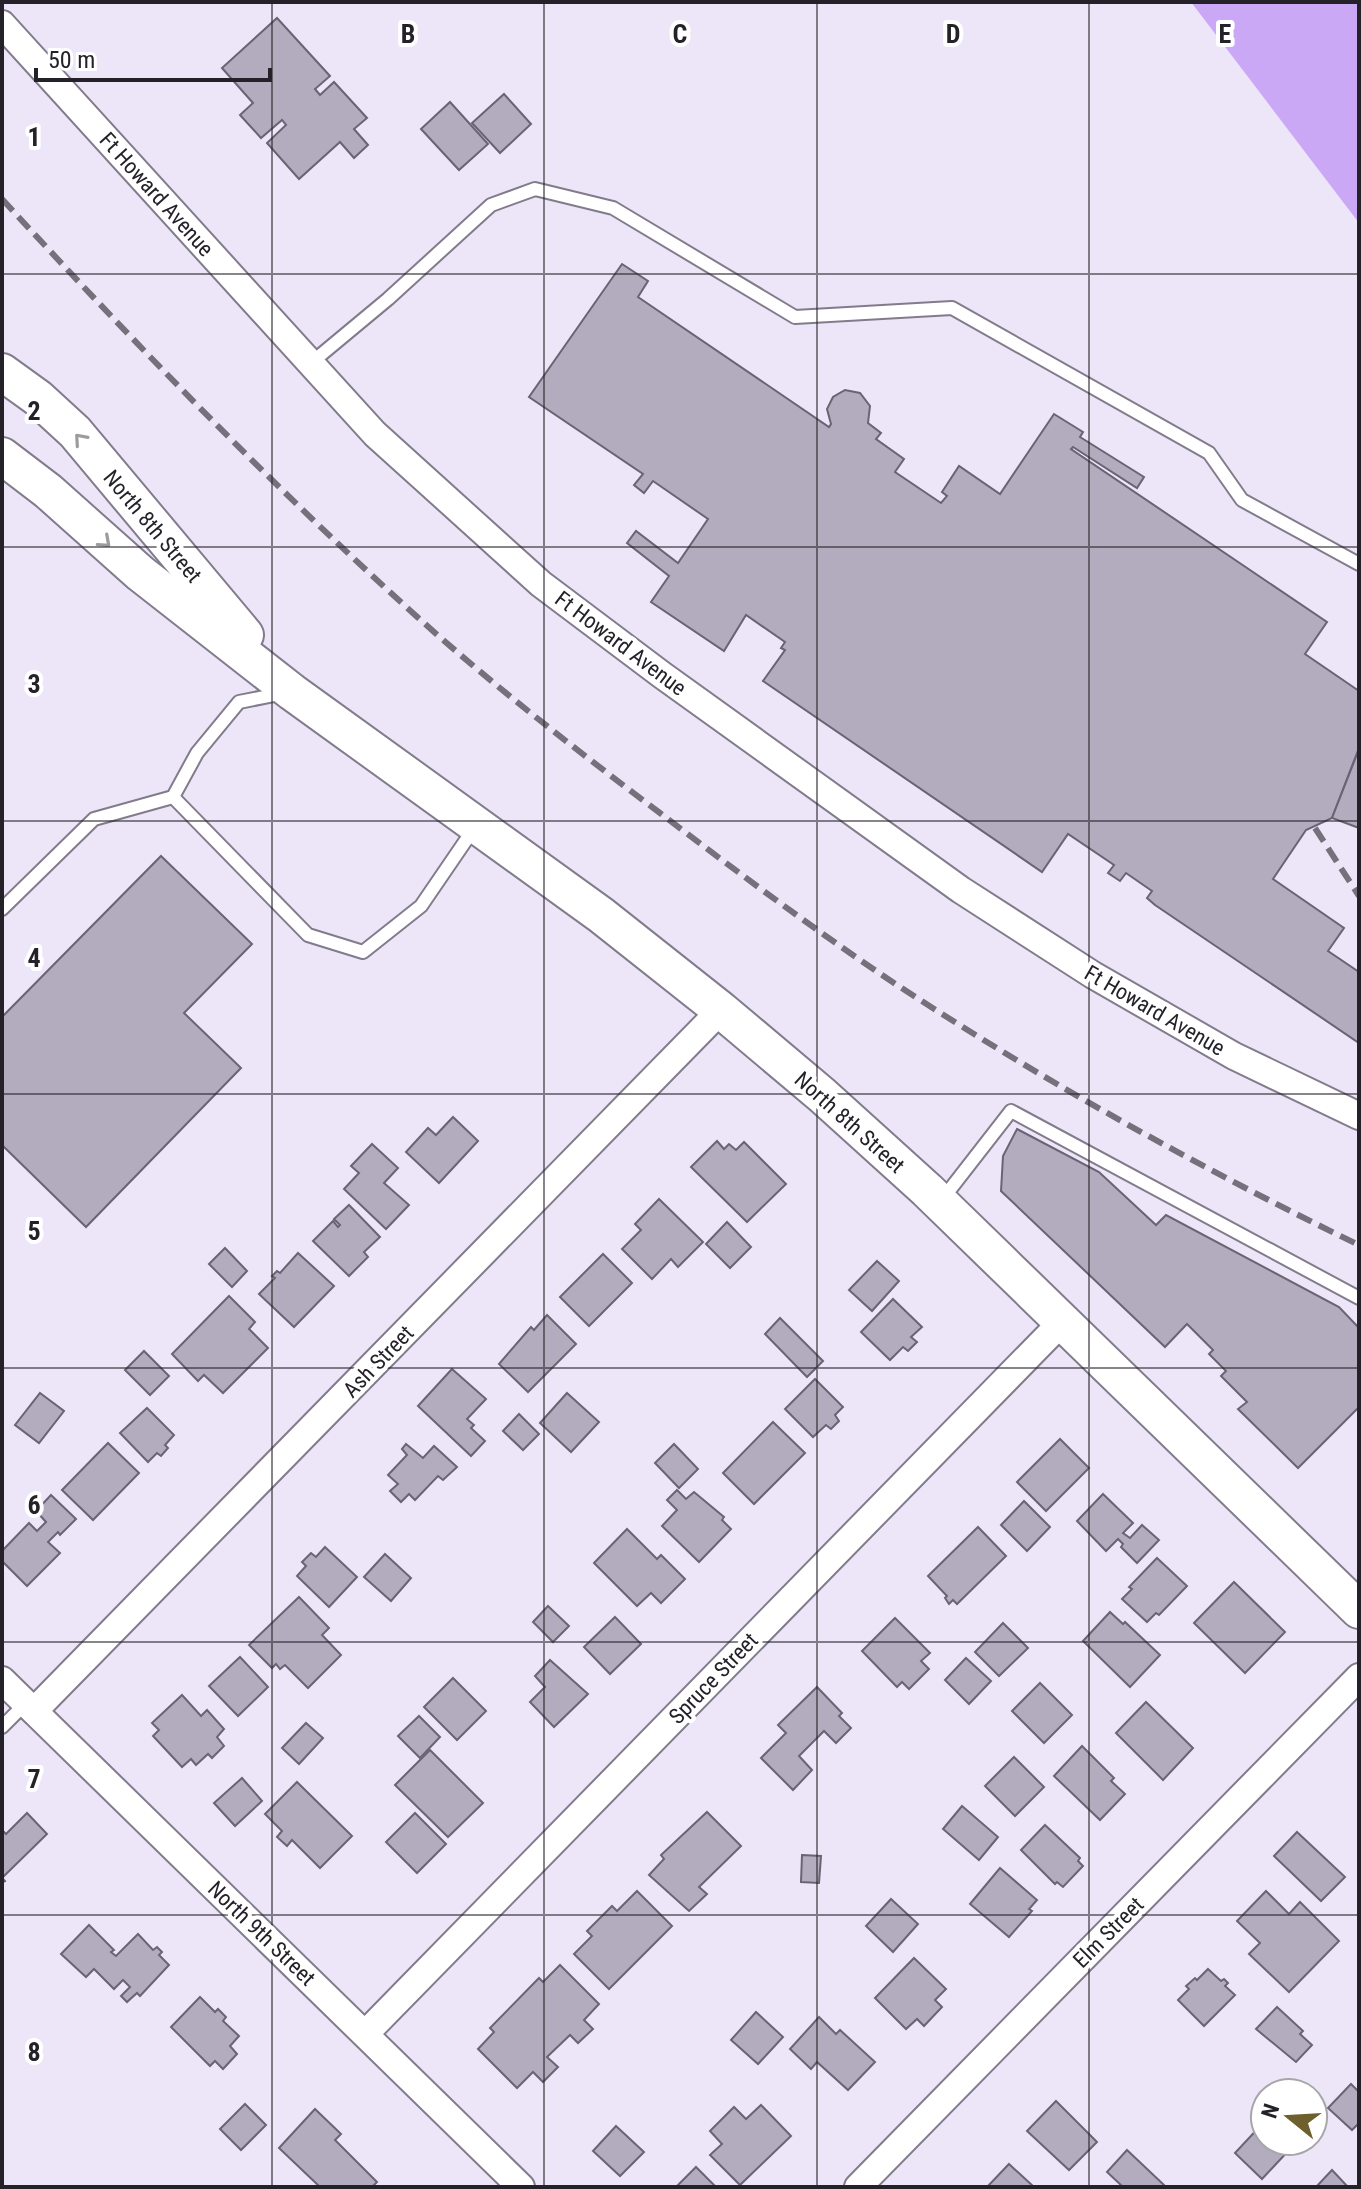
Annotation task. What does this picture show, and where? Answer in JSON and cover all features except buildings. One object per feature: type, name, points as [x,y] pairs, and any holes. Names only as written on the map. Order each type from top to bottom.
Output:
[{"type":"main road","name":"North 8th Street","points":[[2,372],[38,398],[75,432],[292,692]]},
{"type":"main road","name":"North 8th Street","points":[[2,456],[48,491],[140,573],[292,692],[601,915],[822,1095],[940,1203],[1359,1610]]},
{"type":"street","name":"Ft Howard Avenue","points":[[2,24],[375,434],[541,584],[936,872],[1118,990],[1234,1056],[1359,1116]]},
{"type":"street","name":"Ash Street","points":[[30,1707],[721,1010]]},
{"type":"street","name":"Spruce Street","points":[[365,2034],[1062,1322]]},
{"type":"street","name":"Elm Street","points":[[858,2187],[1359,1677]]},
{"type":"street","name":"North 9th Street","points":[[2,1680],[521,2187]]},
{"type":"lane","points":[[311,363],[388,299],[491,205],[535,189],[613,208],[795,317],[952,308],[1209,453],[1242,500],[1359,564]]},
{"type":"lane","points":[[2,909],[94,819],[173,797],[197,753],[239,702],[292,692]]},
{"type":"lane","points":[[173,797],[308,935],[363,952],[421,906],[476,825]]},
{"type":"lane","points":[[940,1203],[1011,1111],[1359,1298]]},
{"type":"lane","points":[[2,1727],[30,1707]]},
{"type":"shaded area","points":[[1191,2],[1359,2],[1359,223]]},
{"type":"railway","points":[[2,199],[156,362],[314,521],[452,648],[600,767],[803,920],[1004,1053],[1239,1185],[1359,1245]]},
{"type":"railway","points":[[1315,828],[1359,896]]}]
